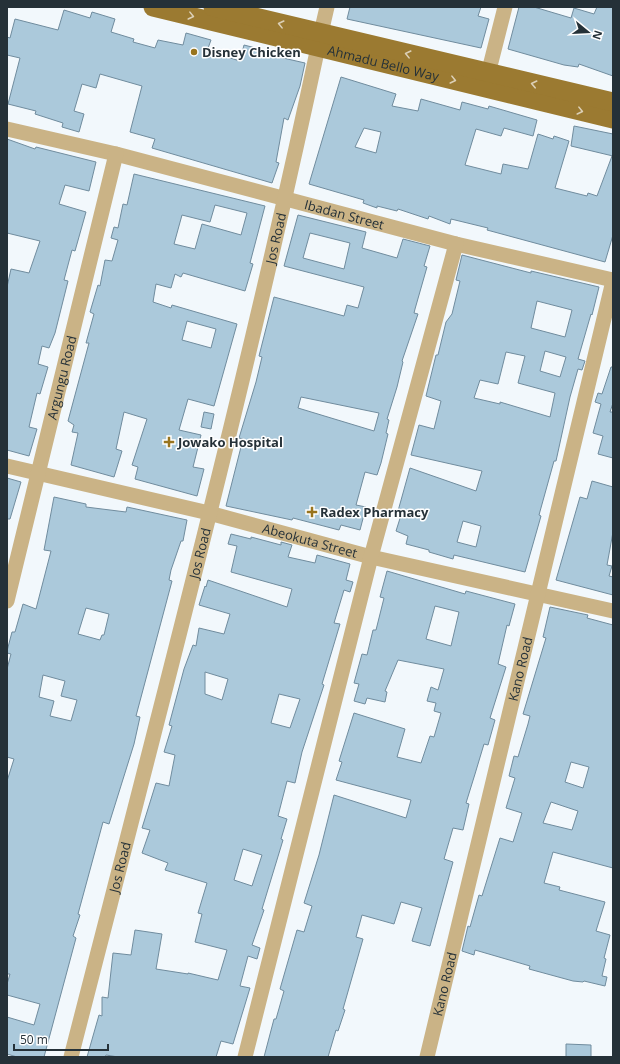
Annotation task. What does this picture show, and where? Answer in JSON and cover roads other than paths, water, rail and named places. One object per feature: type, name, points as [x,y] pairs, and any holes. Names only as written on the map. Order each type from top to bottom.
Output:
[{"type":"main road","name":"Ahmadu Bello Way","points":[[153,7],[488,74],[613,102]]},
{"type":"main road","name":"Ahmadu Bello Way","points":[[213,7],[319,40],[613,119]]},
{"type":"street","name":"Jos Road","points":[[71,1057],[209,513],[286,200],[327,7]]},
{"type":"street","points":[[488,74],[505,7]]},
{"type":"street","name":"Ibadan Street","points":[[7,129],[116,154],[456,244],[613,281]]},
{"type":"street","name":"Argungu Road","points":[[7,601],[116,154]]},
{"type":"street","points":[[246,1057],[371,557],[456,244]]},
{"type":"street","name":"Kano Road","points":[[427,1057],[613,281]]},
{"type":"street","name":"Abeokuta Street","points":[[7,466],[37,475],[209,513],[371,557],[613,610]]},
{"type":"place","name":"Disney Chicken","points":[[194,52]]},
{"type":"place","name":"Jowako Hospital","points":[[169,442]]},
{"type":"place","name":"Radex Pharmacy","points":[[312,512]]}]
